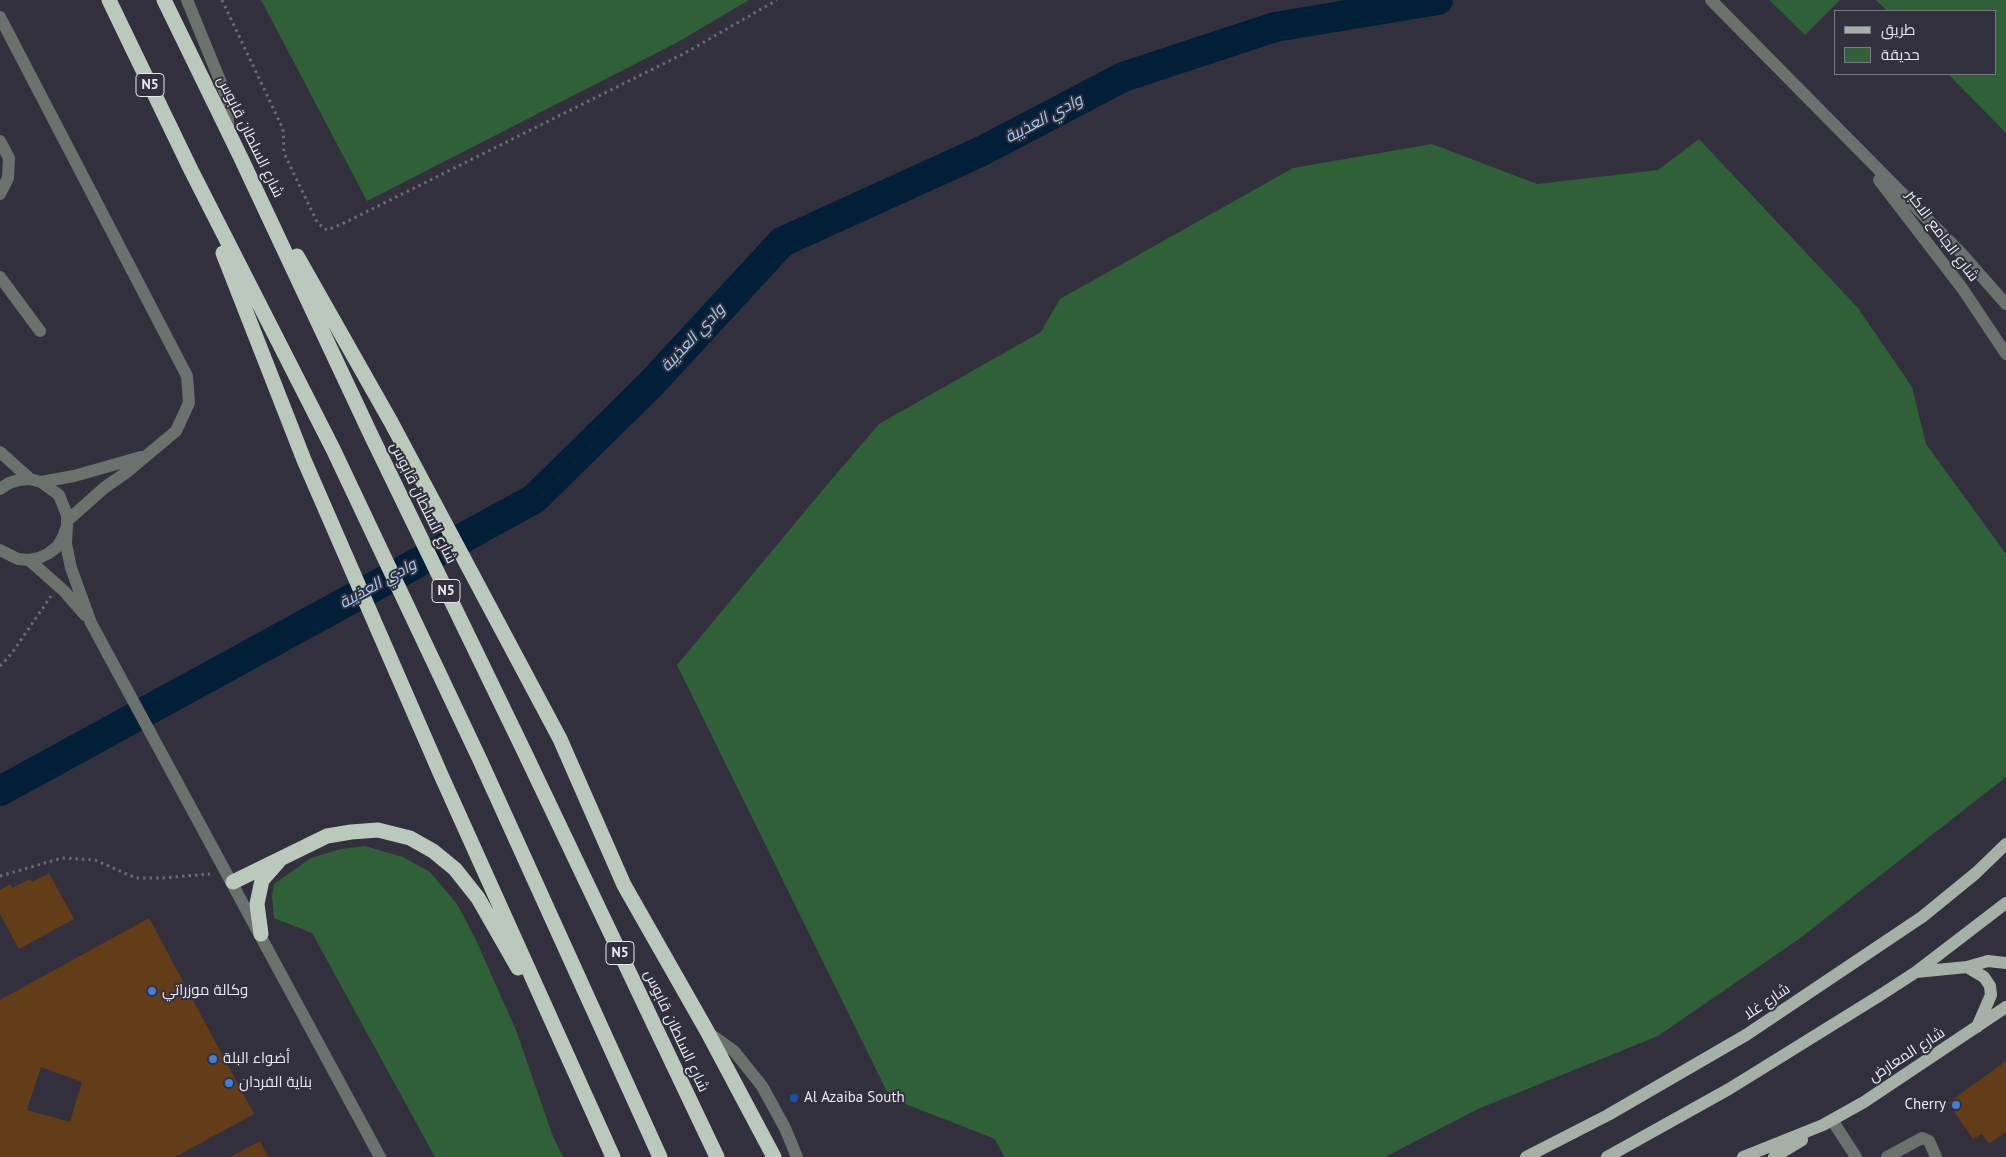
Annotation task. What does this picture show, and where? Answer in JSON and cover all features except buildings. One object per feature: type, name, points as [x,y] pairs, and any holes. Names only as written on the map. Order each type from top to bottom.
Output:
[{"type":"highway","name":"N5","points":[[109,0],[191,170],[332,449],[480,760],[660,1157]]},
{"type":"highway","name":"شارع السلطان قابوس","points":[[164,0],[717,1157]]},
{"type":"highway","points":[[240,156],[391,422],[560,740],[624,885],[707,1031],[771,1154]]},
{"type":"highway","points":[[191,170],[304,460],[441,775],[613,1157]]},
{"type":"highway","points":[[230,876],[282,857],[327,836],[378,830],[410,838],[433,851],[455,869],[478,898],[558,1036]]},
{"type":"highway","points":[[261,934],[258,904],[262,880],[282,857]]},
{"type":"main road","name":"شارع غلا","points":[[1526,1157],[1608,1115],[1746,1035],[1922,917],[1976,873],[2006,844]]},
{"type":"main road","points":[[1607,1157],[1729,1089],[1916,972],[2004,904]]},
{"type":"main road","points":[[1916,972],[1967,967],[1988,961],[2006,963]]},
{"type":"main road","points":[[1967,967],[1984,976],[1990,986],[1991,995],[1976,1029]]},
{"type":"main road","name":"شارع المعارض","points":[[1774,1157],[1864,1102],[1976,1029],[2006,1007]]},
{"type":"main road","name":"شارع المعارض","points":[[1743,1157],[1827,1123]]},
{"type":"street","points":[[187,0],[226,95],[229,114],[229,134]]},
{"type":"street","name":"شارع الجامع الاكبر","points":[[1711,0],[1961,252],[2006,304]]},
{"type":"street","points":[[0,17],[187,376],[189,403],[176,431],[127,472],[104,488],[67,524],[58,546],[40,558],[29,560],[6,558],[0,550]]},
{"type":"street","name":"شارع الجامع الاكبر","points":[[1848,140],[1962,288],[2006,354]]},
{"type":"street","points":[[0,141],[9,158],[8,178],[0,194]]},
{"type":"street","points":[[0,277],[40,332]]},
{"type":"street","points":[[0,452],[36,481],[59,495],[64,505],[67,524],[66,544],[71,568],[91,623],[230,876],[380,1157]]},
{"type":"street","points":[[0,489],[9,483],[36,481],[108,467],[146,456]]},
{"type":"street","points":[[29,560],[58,585],[91,623]]},
{"type":"street","points":[[707,1031],[734,1051],[762,1086],[785,1128],[797,1157]]},
{"type":"street","points":[[1827,1123],[1856,1157]]},
{"type":"street","points":[[1887,1157],[1922,1138],[1929,1140],[1936,1157]]},
{"type":"path","points":[[222,0],[283,129],[284,153],[316,220],[322,228],[327,230],[685,53],[777,0]]},
{"type":"path","points":[[0,666],[12,653],[58,585]]},
{"type":"path","points":[[0,876],[62,858],[95,860],[136,878],[230,876]]},
{"type":"green space","points":[[261,0],[749,0],[678,42],[367,201]]},
{"type":"green space","points":[[1769,0],[1840,0],[1805,35]]},
{"type":"green space","points":[[1876,0],[2006,0],[2006,133],[1949,75],[1996,75],[1996,10],[1886,10]]},
{"type":"green space","points":[[1699,139],[1858,308],[1912,387],[1926,444],[2006,554],[2006,777],[1799,939],[1658,1036],[1478,1109],[1385,1157],[1004,1157],[995,1139],[890,1098],[677,665],[826,486],[879,424],[1041,332],[1060,299],[1293,168],[1432,144],[1537,184],[1658,170]]},
{"type":"green space","points":[[365,846],[403,857],[430,872],[457,904],[475,938],[516,1030],[552,1134],[563,1157],[435,1157],[312,933],[274,918],[272,896],[274,884],[311,858],[341,849]]},
{"type":"waterway","name":"وادي العذيبة","points":[[0,791],[534,499],[651,384],[782,242],[982,151],[1123,77],[1275,27],[1438,0]]},
{"type":"place","name":"وكالة موزراتي","points":[[152,991]]},
{"type":"place","name":"أضواء البلة","points":[[213,1059]]},
{"type":"place","name":"بناية الفردان","points":[[229,1083]]},
{"type":"place","name":"Al Azaiba South","points":[[794,1098]]},
{"type":"place","name":"Cherry","points":[[1956,1105]]}]
